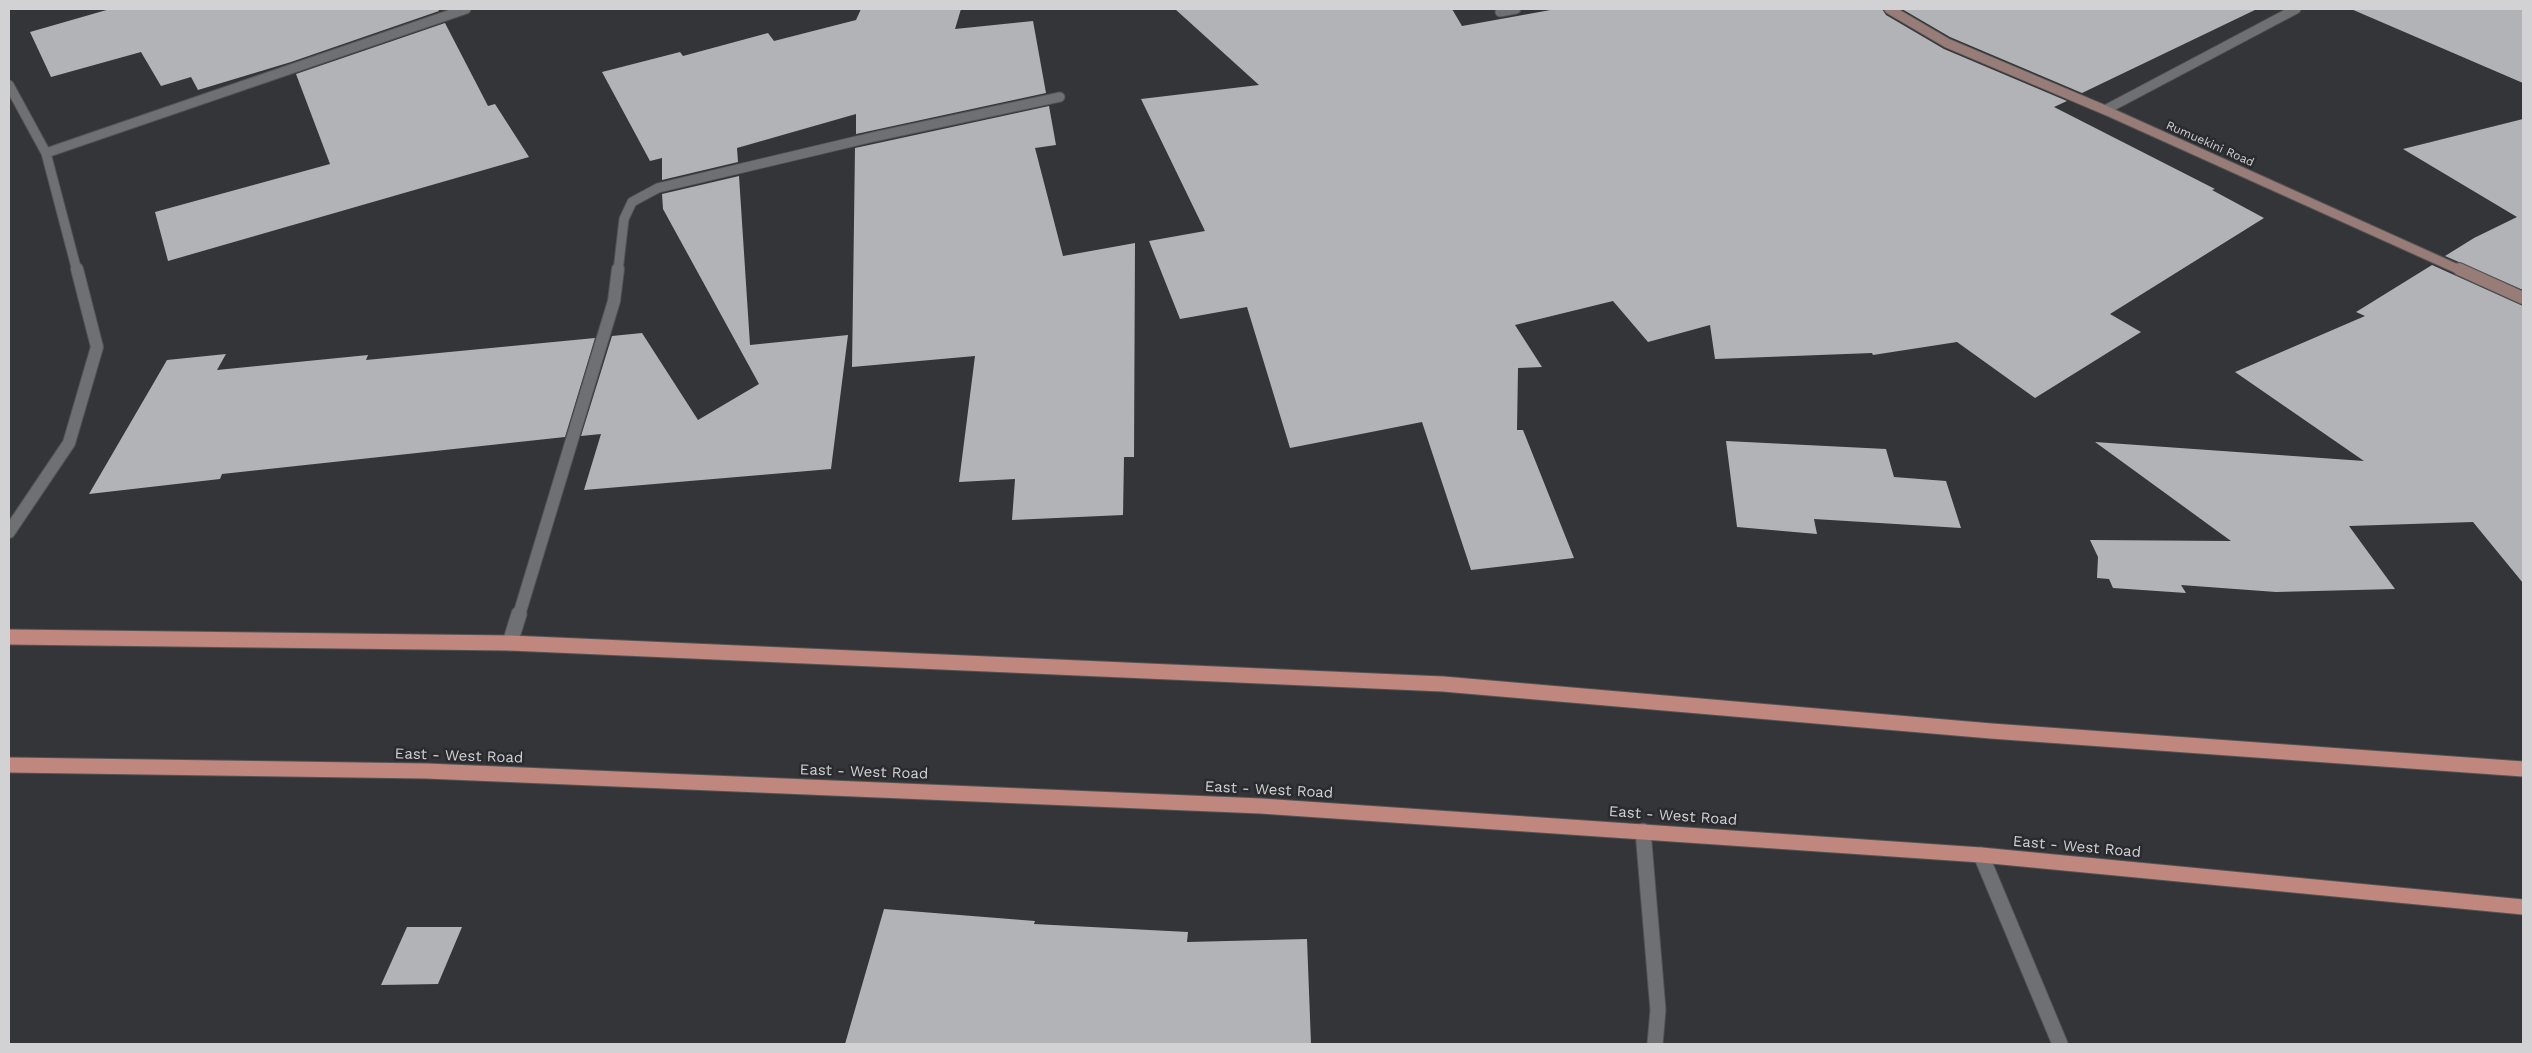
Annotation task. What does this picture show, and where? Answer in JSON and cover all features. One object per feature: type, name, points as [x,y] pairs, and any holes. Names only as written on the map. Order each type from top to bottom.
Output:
[{"type":"main road","points":[[9,638],[510,643],[1443,684],[1991,731],[2523,769]]},
{"type":"main road","name":"East - West Road","points":[[9,765],[446,772],[1261,806],[1981,855],[2523,907]]},
{"type":"street","points":[[46,153],[466,9]]},
{"type":"street","points":[[1500,12],[1516,9]]},
{"type":"street","name":"Rumuekini Road","points":[[1889,9],[1947,44],[2105,110],[2523,298]]},
{"type":"street","points":[[2105,110],[2296,9]]},
{"type":"street","points":[[9,85],[46,153],[97,347],[69,444],[9,532]]},
{"type":"street","points":[[510,643],[614,301],[624,219],[632,202],[658,188],[873,137],[1060,97]]},
{"type":"street","points":[[1643,832],[1658,1010],[1655,1044]]},
{"type":"street","points":[[1981,855],[2060,1044]]},
{"type":"building","points":[[110,9],[438,9],[439,11],[291,62],[198,90],[191,77],[161,86],[141,52],[51,77],[30,32]]},
{"type":"building","points":[[861,9],[961,9],[955,29],[1033,21],[1046,93],[856,134],[856,114],[737,148],[738,162],[662,180],[662,158],[650,161],[602,72],[680,52],[683,56],[768,33],[774,41],[856,20]]},
{"type":"building","points":[[1175,9],[1452,9],[1462,26],[1556,9],[1882,9],[1886,15],[1944,49],[2067,101],[2054,107],[2215,189],[2212,190],[2264,218],[2110,314],[2141,332],[2035,398],[1957,342],[1873,355],[1872,353],[1715,359],[1710,325],[1648,342],[1613,301],[1515,325],[1542,367],[1518,368],[1517,430],[1523,430],[1574,558],[1471,570],[1422,422],[1290,448],[1247,307],[1180,319],[1149,241],[1205,231],[1141,99],[1259,85]]},
{"type":"building","points":[[1902,9],[2257,9],[2082,93],[1950,37]]},
{"type":"building","points":[[2351,9],[2523,9],[2523,83]]},
{"type":"building","points":[[445,23],[488,106],[495,104],[529,157],[168,261],[155,212],[330,164],[296,74]]},
{"type":"building","points":[[1049,106],[1056,145],[1035,148],[1063,256],[1135,243],[1134,457],[1124,457],[1123,515],[1012,520],[1015,479],[959,482],[975,356],[852,367],[855,148]]},
{"type":"building","points":[[2523,119],[2523,290],[2445,256],[2474,238],[2517,217],[2403,149]]},
{"type":"building","points":[[739,176],[750,345],[848,335],[831,469],[584,490],[601,434],[581,436],[612,336],[642,333],[698,420],[759,384],[663,209],[662,194]]},
{"type":"building","points":[[2432,265],[2523,306],[2523,583],[2473,522],[2349,526],[2395,589],[2276,592],[2181,585],[2186,593],[2113,588],[2109,579],[2097,578],[2098,557],[2090,540],[2231,541],[2095,442],[2364,461],[2235,372],[2365,316],[2356,312]]},
{"type":"building","points":[[595,338],[565,437],[222,474],[220,479],[89,494],[167,360],[226,354],[217,370],[368,355],[366,360]]},
{"type":"building","points":[[1726,441],[1886,449],[1894,477],[1946,481],[1961,528],[1814,519],[1817,534],[1737,527]]},
{"type":"building","points":[[884,909],[1035,921],[1034,924],[1188,932],[1187,942],[1307,939],[1311,1044],[845,1044]]},
{"type":"building","points":[[407,927],[462,927],[438,984],[381,985]]}]
